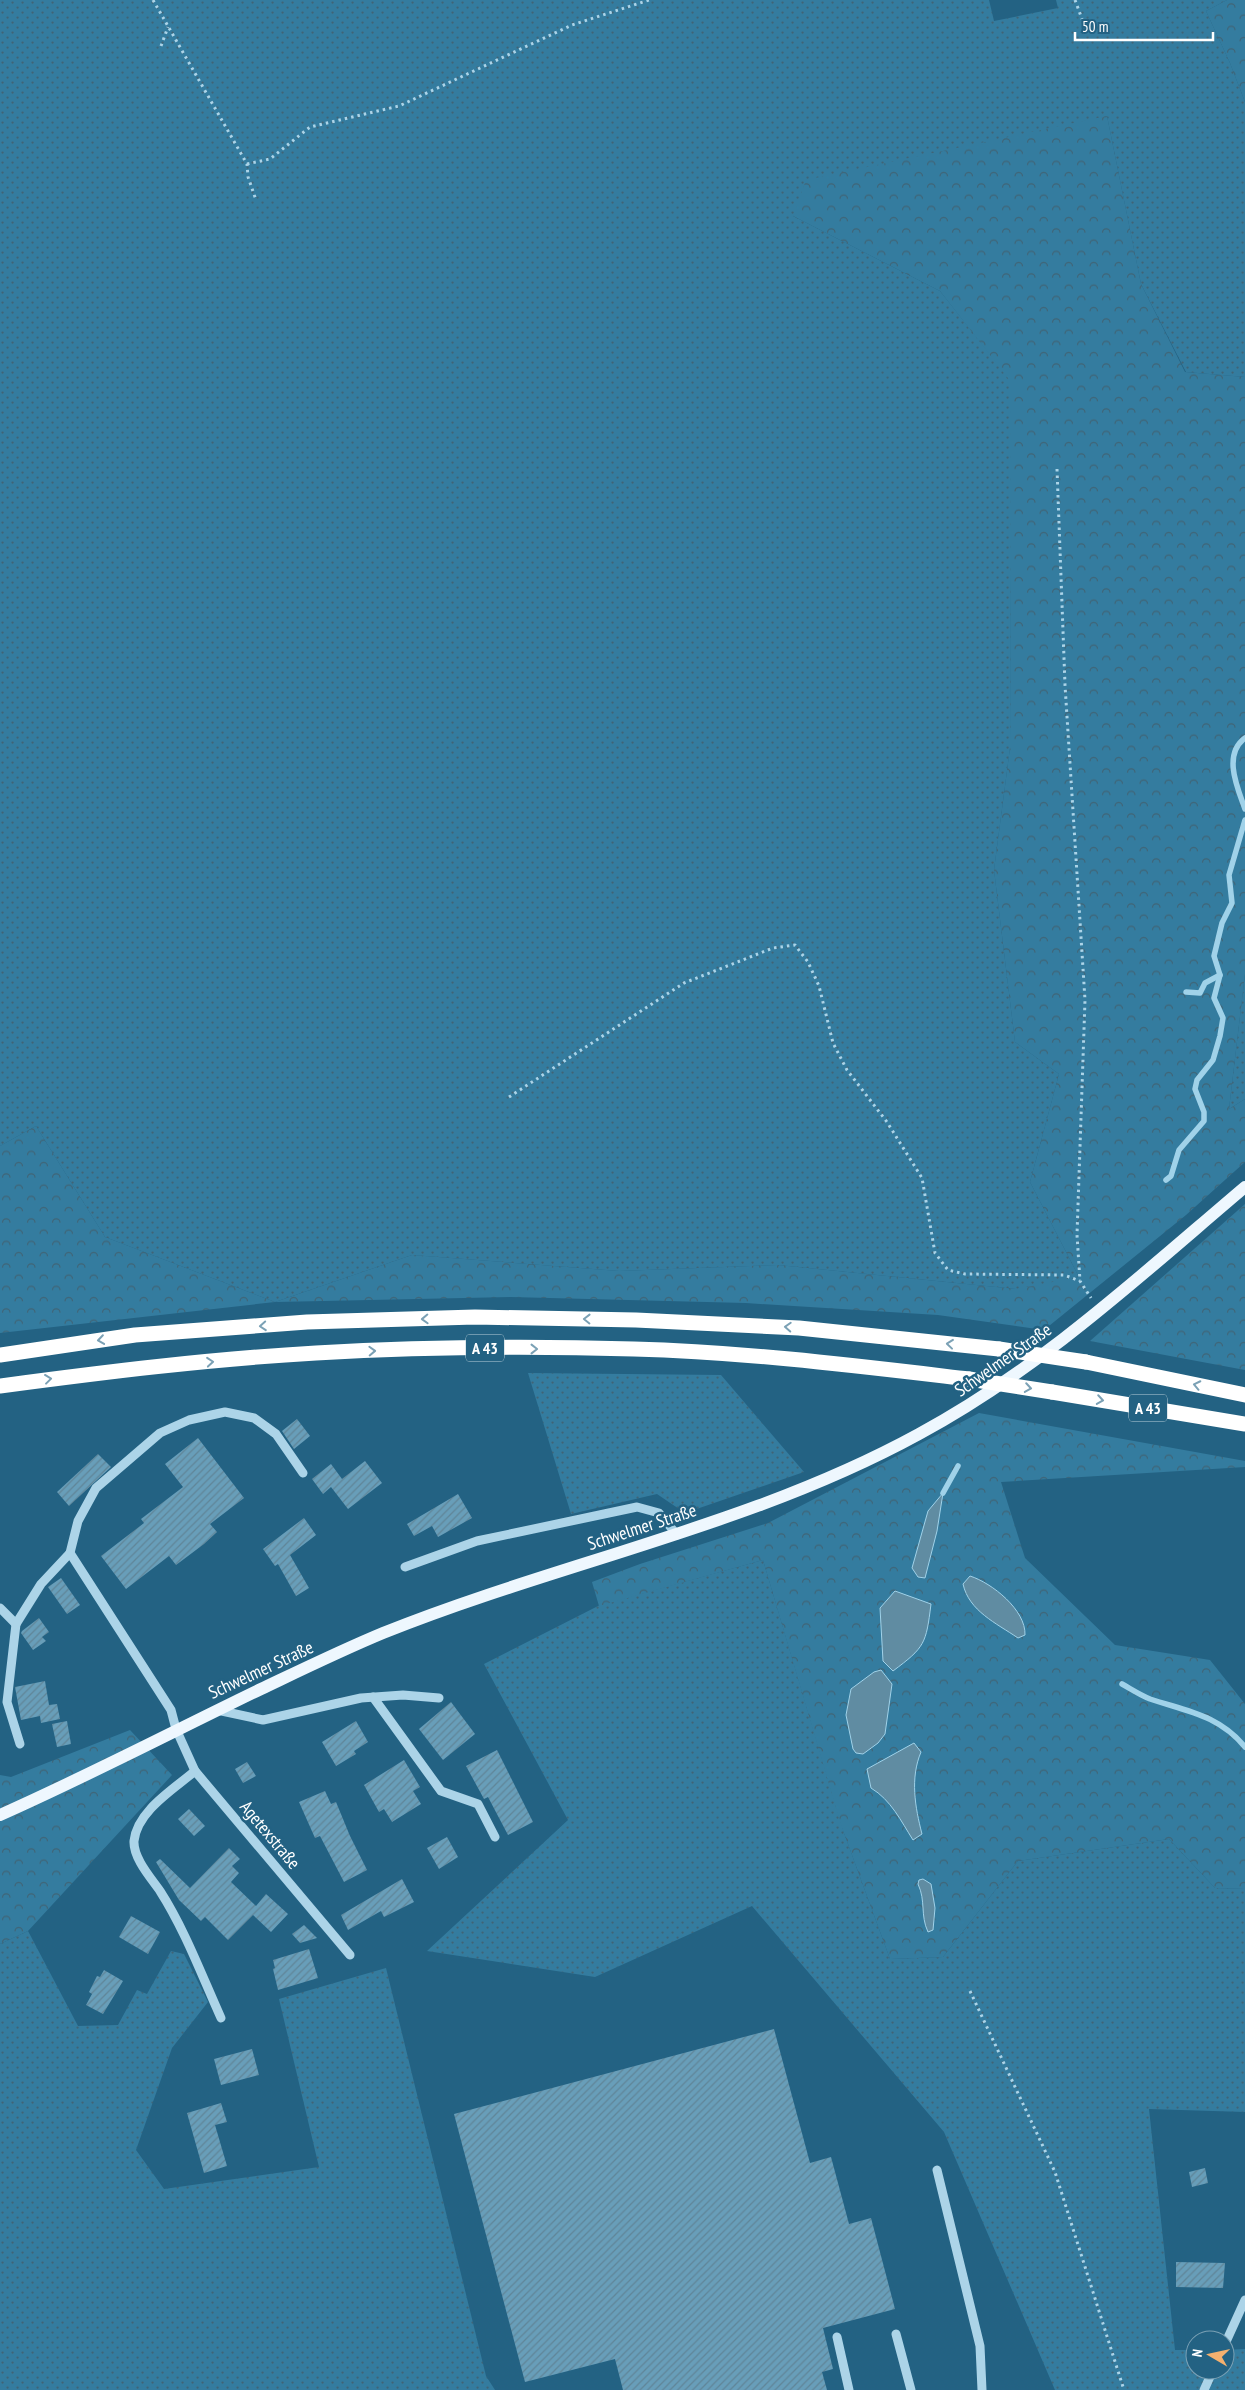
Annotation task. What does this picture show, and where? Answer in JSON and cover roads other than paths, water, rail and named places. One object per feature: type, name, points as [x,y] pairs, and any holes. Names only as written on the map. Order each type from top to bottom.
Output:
[{"type":"highway","name":"A 43","points":[[0,1354],[135,1335],[307,1322],[475,1317],[636,1320],[799,1328],[999,1349],[1086,1362],[1245,1395]]},
{"type":"highway","name":"A 43","points":[[0,1386],[135,1368],[306,1354],[453,1348],[634,1349],[762,1356],[969,1379],[1245,1424]]},
{"type":"main road","name":"Schwelmer Straße","points":[[0,1815],[52,1792],[176,1729],[383,1633],[469,1602],[677,1535],[852,1468],[916,1436],[971,1406],[1074,1333],[1245,1187]]},
{"type":"street","points":[[20,1744],[7,1702],[16,1624],[42,1584],[70,1553],[78,1521],[96,1488],[160,1433],[189,1420],[225,1412],[254,1418],[276,1434],[303,1473]]},
{"type":"street","points":[[405,1567],[477,1541],[637,1507],[659,1513],[677,1535]]},
{"type":"street","name":"Agetexstraße","points":[[70,1553],[171,1710],[176,1729],[195,1771],[350,1955]]},
{"type":"street","points":[[0,1608],[16,1624]]},
{"type":"street","points":[[217,1710],[263,1720],[316,1707],[373,1697],[403,1695],[439,1698]]},
{"type":"street","points":[[373,1697],[441,1791],[478,1804],[495,1837]]},
{"type":"street","points":[[195,1771],[152,1808],[138,1828],[134,1843],[136,1854],[168,1905],[222,2018]]},
{"type":"street","points":[[937,2170],[980,2346],[982,2390]]},
{"type":"street","points":[[1231,2330],[1245,2300]]},
{"type":"street","points":[[896,2334],[911,2390]]},
{"type":"street","points":[[836,2337],[849,2390]]},
{"type":"waterway","points":[[1245,738],[1238,745],[1234,753],[1233,763],[1236,782],[1245,809]]},
{"type":"waterway","points":[[1166,1180],[1171,1176],[1179,1150],[1204,1121],[1204,1112],[1195,1089],[1197,1080],[1213,1060],[1220,1036],[1223,1018],[1214,998],[1220,975],[1214,956],[1222,923],[1232,903],[1229,875],[1245,820]]},
{"type":"waterway","points":[[1186,992],[1200,993],[1205,983],[1220,975]]},
{"type":"waterway","points":[[943,1493],[958,1466]]},
{"type":"waterway","points":[[1122,1684],[1150,1699],[1201,1715],[1213,1721],[1235,1736],[1245,1747]]}]
